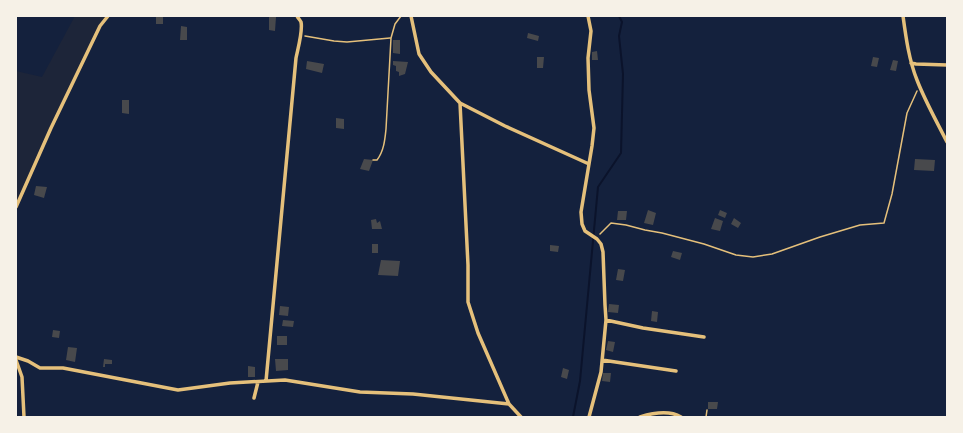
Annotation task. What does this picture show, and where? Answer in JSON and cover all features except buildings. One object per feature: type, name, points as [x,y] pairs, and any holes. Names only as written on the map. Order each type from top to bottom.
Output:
[{"type":"street","points":[[16,207],[100,26],[108,16]]},
{"type":"street","points":[[266,381],[296,58],[301,36],[300,22],[297,16]]},
{"type":"street","points":[[411,16],[419,54],[431,72],[460,103],[505,126],[589,164]]},
{"type":"street","points":[[588,16],[591,31],[588,58],[594,128],[581,212],[582,224],[585,231],[596,238],[601,244],[603,252],[606,320],[601,372],[589,417]]},
{"type":"street","points":[[903,16],[911,63],[919,86],[947,142]]},
{"type":"street","points":[[911,63],[947,65]]},
{"type":"street","points":[[460,103],[468,265],[468,302],[478,334],[509,404],[521,417]]},
{"type":"street","points":[[606,320],[643,328],[704,337]]},
{"type":"street","points":[[24,417],[22,377],[16,359],[28,361],[40,368],[63,368],[178,390],[230,383],[285,380],[360,392],[413,394],[509,404]]},
{"type":"street","points":[[602,360],[676,371]]},
{"type":"street","points":[[254,398],[258,382]]},
{"type":"street","points":[[640,417],[656,413],[676,414],[681,417]]},
{"type":"path","points":[[373,160],[377,160],[381,155],[384,144],[391,38],[395,24],[401,16]]},
{"type":"path","points":[[301,36],[347,42],[391,38]]},
{"type":"path","points":[[596,238],[611,223],[662,233],[704,244],[736,255],[752,257],[772,254],[860,225],[884,223],[892,194],[907,113],[919,86]]},
{"type":"path","points":[[706,417],[707,410]]},
{"type":"shaded area","points":[[75,16],[106,16],[16,207],[16,71],[42,77]]},
{"type":"waterway","points":[[573,417],[580,381],[598,187],[621,153],[623,74],[619,36],[622,22],[619,16]]}]
